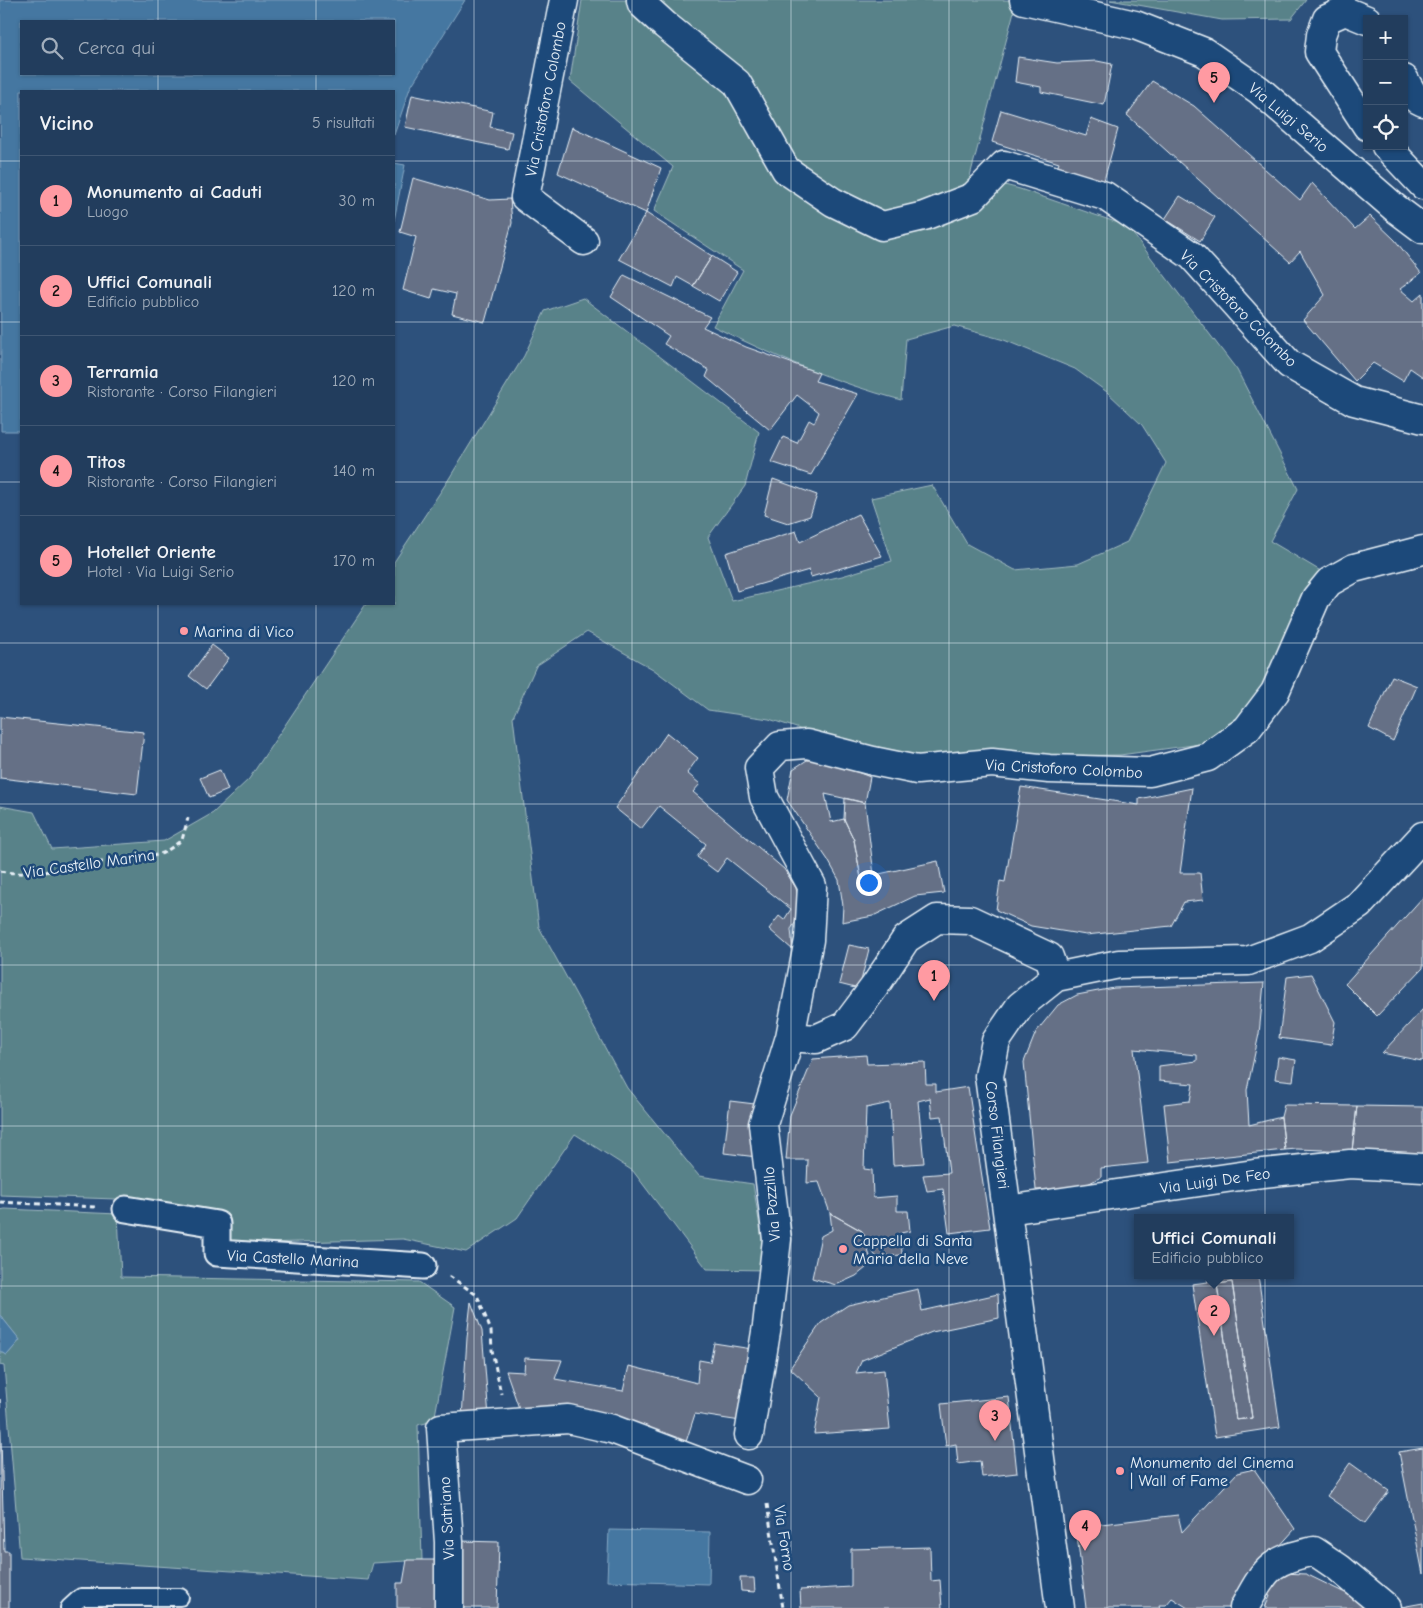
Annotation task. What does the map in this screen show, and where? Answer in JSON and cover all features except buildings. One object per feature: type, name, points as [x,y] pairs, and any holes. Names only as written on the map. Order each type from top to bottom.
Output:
[{"type":"street","name":"Via Cristoforo Colombo","points":[[564,0],[525,197],[584,241]]},
{"type":"street","name":"Via Cristoforo Colombo","points":[[641,0],[642,4],[665,25],[737,83],[786,170],[833,202],[882,226],[924,216],[973,197],[1004,165],[1105,196],[1192,256],[1289,364],[1354,401],[1423,419]]},
{"type":"street","name":"Via Luigi Serio","points":[[1024,0],[1135,25],[1204,52],[1259,90],[1395,208],[1423,229]]},
{"type":"street","points":[[1363,18],[1345,11],[1328,19],[1321,35],[1319,52],[1363,120]]},
{"type":"street","points":[[1408,85],[1415,98],[1423,102]]},
{"type":"street","points":[[1390,150],[1423,185]]},
{"type":"street","name":"Via Cristoforo Colombo","points":[[790,1037],[809,940],[812,886],[764,797],[760,768],[780,746],[807,744],[917,770],[992,763],[1050,769],[1150,772],[1208,757],[1247,729],[1274,692],[1316,598],[1329,582],[1354,568],[1423,550]]},
{"type":"street","name":"Corso Filangieri","points":[[1060,1608],[990,1076],[996,1041],[1020,1006],[1056,977],[1119,964],[1248,961],[1310,938],[1359,905],[1423,836]]},
{"type":"street","points":[[790,1037],[816,1039],[845,1026],[875,986],[906,939],[937,919],[970,920],[1048,957],[1056,977]]},
{"type":"street","name":"Via Pozzillo","points":[[749,1434],[767,1326],[777,1239],[763,1124],[790,1037]]},
{"type":"street","name":"Via Luigi De Feo","points":[[1008,1210],[1263,1173],[1350,1164],[1423,1168]]},
{"type":"street","name":"Via Castello Marina","points":[[126,1209],[217,1224],[217,1253],[423,1266]]},
{"type":"street","points":[[507,1423],[568,1419],[603,1427],[747,1480]]},
{"type":"street","name":"Via Satriano","points":[[449,1608],[449,1542],[441,1428],[507,1423]]},
{"type":"street","points":[[1244,1608],[1258,1584],[1274,1566],[1297,1555],[1314,1551],[1339,1568],[1387,1608]]},
{"type":"lane","points":[[69,1608],[81,1597],[157,1602],[180,1597]]},
{"type":"path","name":"Via Castello Marina","points":[[0,872],[18,875],[61,870],[102,862],[138,858],[163,852],[182,840],[188,818]]},
{"type":"path","points":[[0,1202],[126,1209]]},
{"type":"path","points":[[423,1266],[454,1278],[477,1296],[491,1331],[492,1350],[507,1423]]},
{"type":"path","name":"Via Forno","points":[[747,1480],[766,1497],[783,1608]]},
{"type":"green space","points":[[582,0],[1017,0],[970,176],[1020,189],[1127,226],[1237,370],[1298,489],[1270,541],[1324,573],[1255,705],[1215,742],[1120,755],[934,758],[876,754],[769,719],[708,710],[653,669],[587,632],[536,666],[513,717],[539,927],[627,1088],[699,1176],[753,1184],[767,1270],[707,1269],[633,1171],[575,1134],[517,1218],[466,1252],[403,1239],[228,1244],[145,1200],[0,1195],[0,806],[34,812],[52,849],[164,841],[213,813],[249,779],[365,605],[395,605],[395,560],[447,482],[524,356],[545,311],[583,298],[759,432],[745,486],[708,537],[732,601],[842,576],[892,561],[871,498],[932,485],[967,544],[1015,570],[1078,564],[1127,542],[1166,463],[1142,425],[1107,392],[1075,369],[1004,340],[954,326],[906,339],[901,400],[806,368],[713,326],[743,270],[654,211],[673,167],[570,81]]},
{"type":"green space","points":[[1110,0],[1306,0],[1291,19],[1222,20]]},
{"type":"green space","points":[[0,1210],[118,1214],[121,1277],[419,1282],[455,1307],[434,1421],[418,1425],[422,1560],[373,1563],[368,1580],[20,1557],[4,1366],[0,1365],[0,1351],[7,1355],[20,1340],[0,1315]]},
{"type":"water","points":[[0,0],[465,0],[410,88],[395,132],[395,90],[20,90],[20,431],[1,431]]},
{"type":"water","points":[[395,163],[405,165],[395,216]]},
{"type":"water","points":[[0,1315],[20,1340],[7,1355],[0,1351]]},
{"type":"water","points":[[609,1530],[710,1532],[709,1584],[607,1581]]},
{"type":"place","name":"Hotellet Oriente","points":[[1214,103]]},
{"type":"place","name":"Marina di Vico","points":[[184,631]]},
{"type":"place","name":"Monumento ai Caduti","points":[[934,1001]]},
{"type":"place","name":"Cappella di Santa Maria della Neve","points":[[843,1249]]},
{"type":"place","name":"Uffici Comunali","points":[[1214,1336]]},
{"type":"place","name":"Terramia","points":[[995,1441]]},
{"type":"place","name":"Monumento del Cinema | Wall of Fame","points":[[1120,1471]]},
{"type":"place","name":"Titos","points":[[1085,1551]]}]
